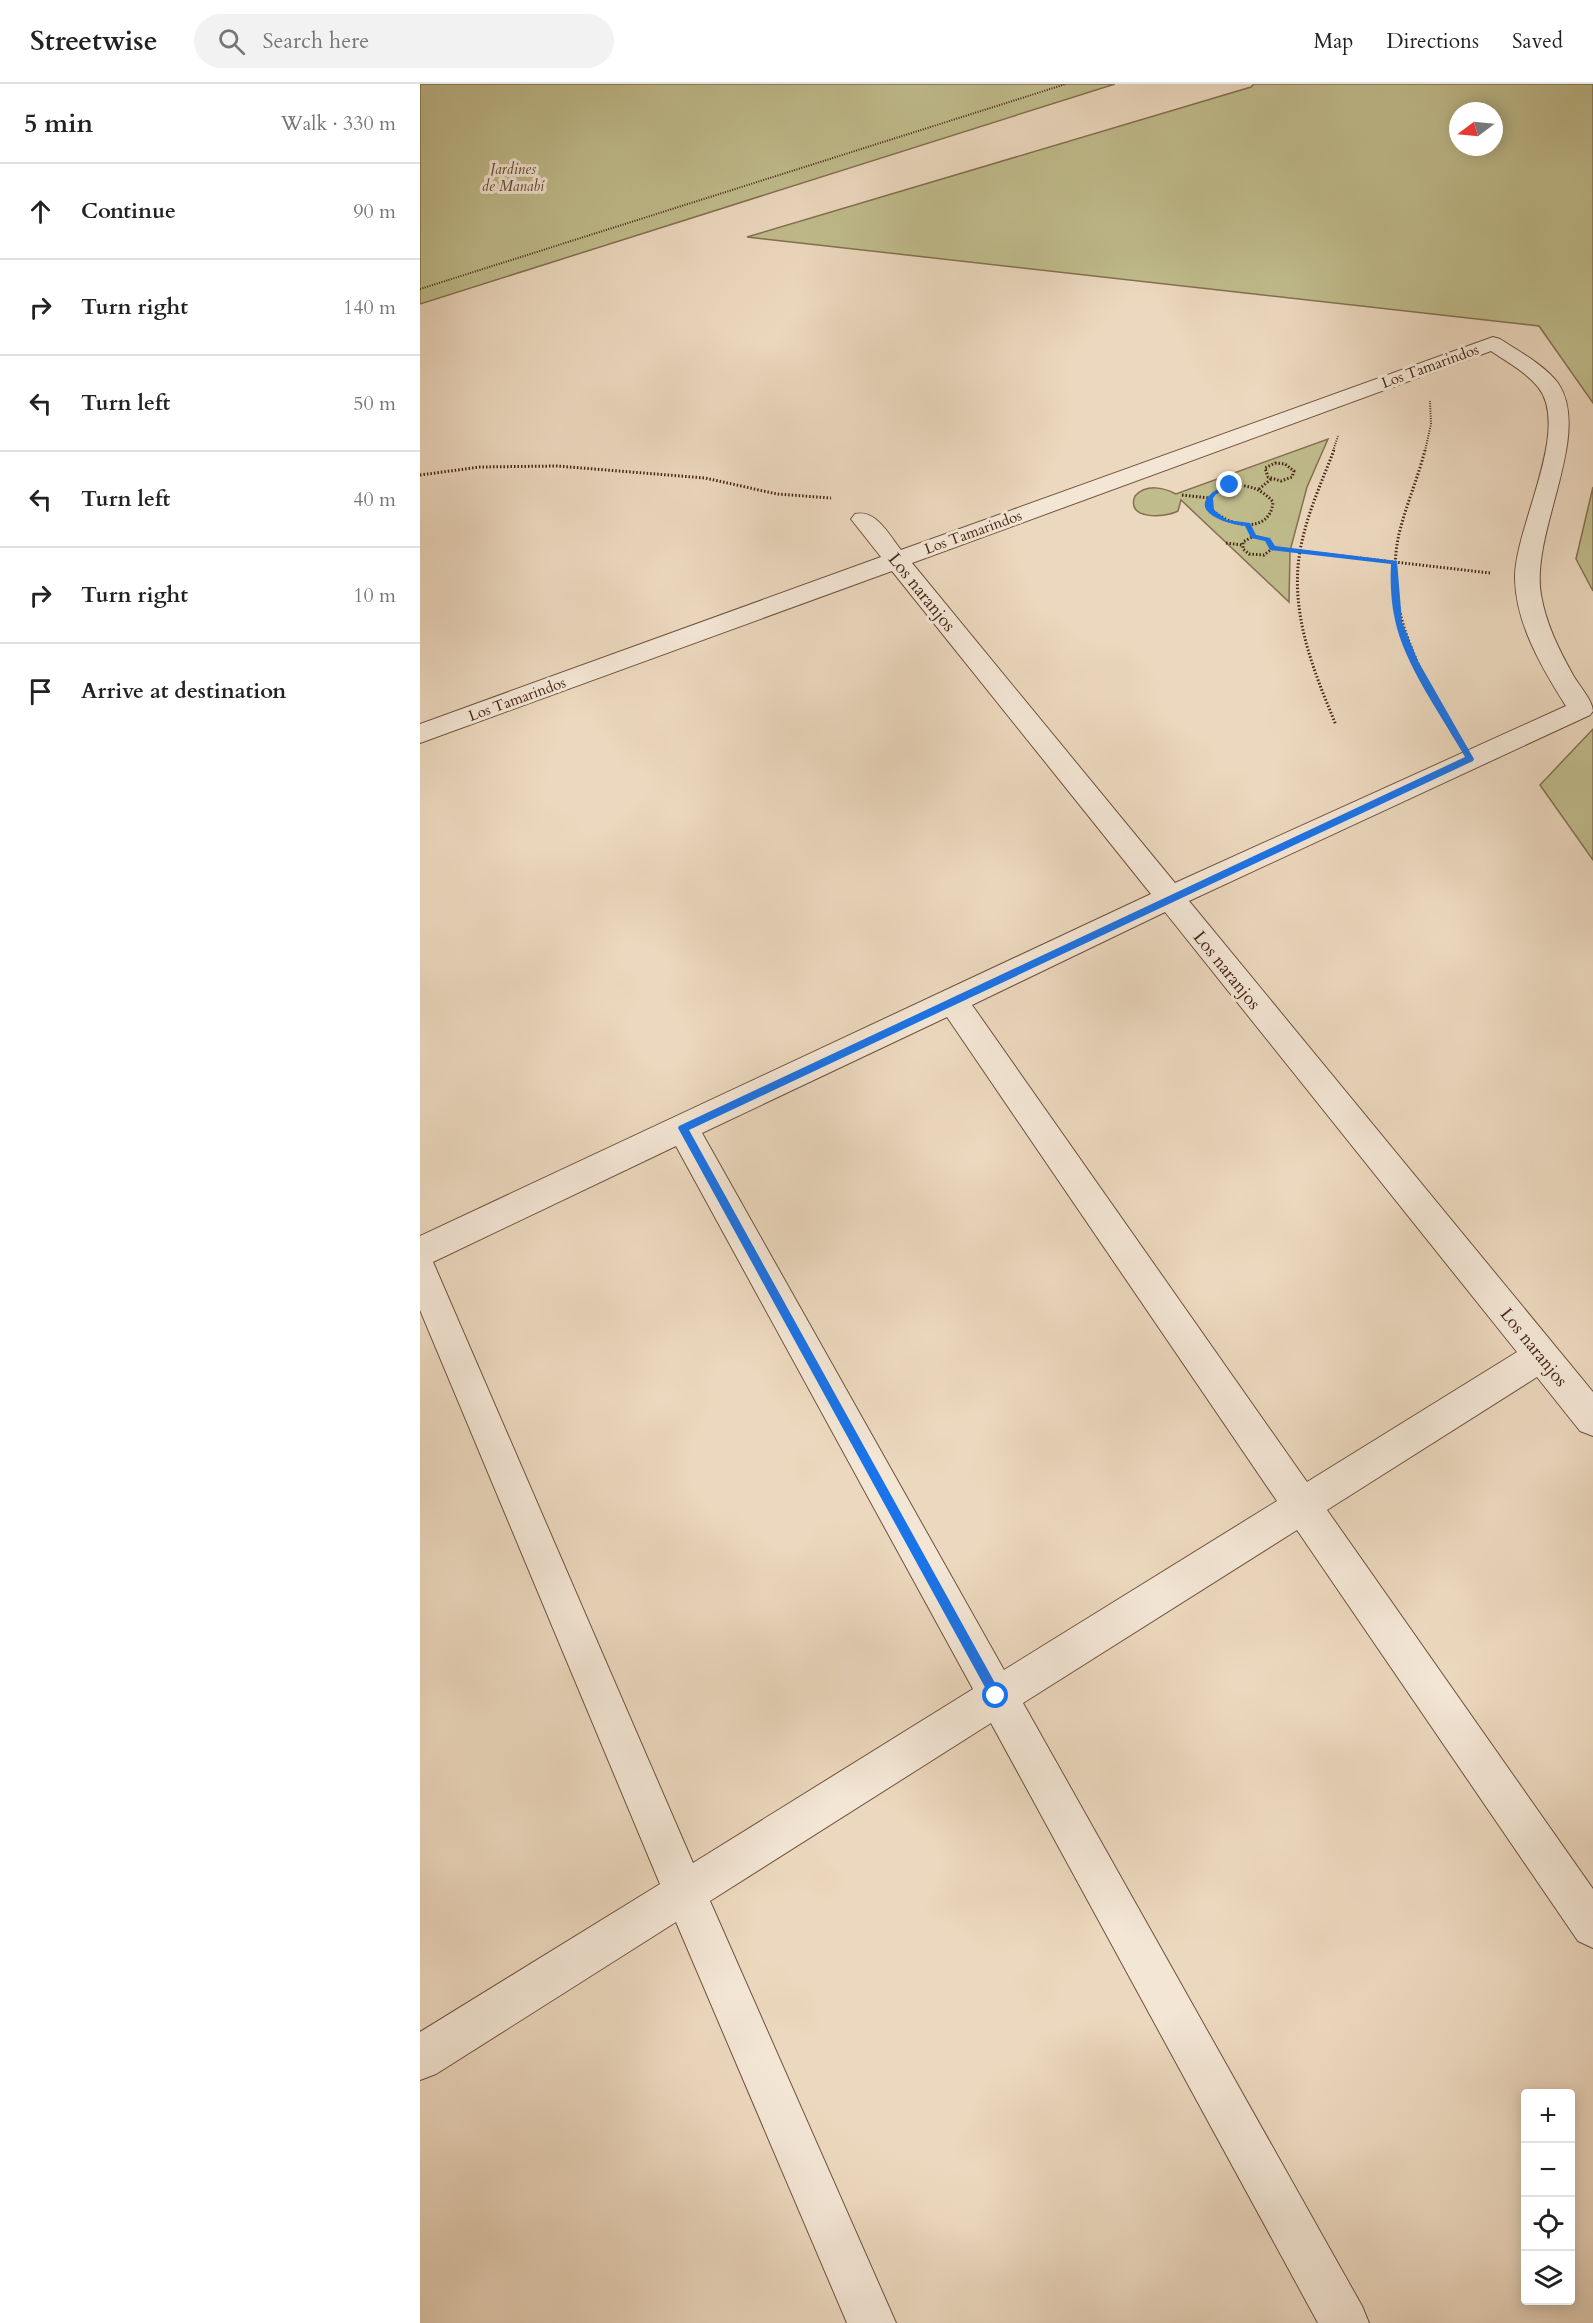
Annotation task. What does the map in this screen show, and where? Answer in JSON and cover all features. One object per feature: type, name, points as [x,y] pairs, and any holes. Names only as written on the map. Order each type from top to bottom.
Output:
[{"type":"street","name":"Los Tamarindos","points":[[420,734],[1492,343],[1534,373],[1550,388],[1559,408],[1559,431],[1554,463],[1534,530],[1527,577]]},
{"type":"street","name":"Los naranjos","points":[[863,519],[1593,1419]]},
{"type":"street","points":[[420,1252],[1169,898],[1581,709],[1549,653],[1536,620],[1527,577]]},
{"type":"street","points":[[952,1000],[1593,1926]]},
{"type":"street","points":[[683,1128],[1345,2323]]},
{"type":"street","points":[[420,1269],[684,1891],[872,2323]]},
{"type":"street","points":[[420,2058],[1541,1356]]},
{"type":"path","points":[[420,290],[1066,84]]},
{"type":"path","points":[[1421,369],[1431,407],[1428,437],[1405,510],[1394,562],[1394,586],[1399,622],[1414,661],[1470,759]]},
{"type":"path","points":[[1336,725],[1310,661],[1300,614],[1297,579],[1299,551],[1312,504],[1332,457],[1341,423],[1337,399]]},
{"type":"path","points":[[1259,489],[1271,479],[1286,480],[1293,477],[1294,471],[1285,464],[1271,464],[1264,471],[1271,479]]},
{"type":"path","points":[[420,475],[480,468],[557,466],[705,478],[777,494],[833,498]]},
{"type":"path","points":[[1230,485],[1259,489],[1268,495],[1274,508],[1266,519],[1247,525],[1236,524],[1217,517],[1208,505],[1209,498],[1214,492],[1230,485]]},
{"type":"path","points":[[1176,494],[1209,498]]},
{"type":"path","points":[[1247,525],[1254,536]]},
{"type":"path","points":[[1242,546],[1245,540],[1254,536],[1268,540],[1273,548]]},
{"type":"path","points":[[1226,543],[1242,546],[1249,554],[1259,556],[1268,554],[1273,548]]},
{"type":"path","points":[[1273,548],[1527,577]]},
{"type":"green space","name":"Jardines de Manabí","points":[[420,84],[1115,84],[420,304]]},
{"type":"green space","points":[[1254,84],[1593,84],[1593,403],[1539,326],[747,237],[1251,87]]},
{"type":"green space","points":[[1328,439],[1307,487],[1290,551],[1289,602],[1181,500],[1178,511],[1156,516],[1141,513],[1133,504],[1139,492],[1149,488],[1160,488],[1176,494]]},
{"type":"green space","points":[[1593,487],[1593,591],[1576,559]]},
{"type":"green space","points":[[1593,729],[1593,860],[1540,785]]},
{"type":"route","points":[[996,1696],[683,1128],[1470,759],[1414,661],[1399,622],[1394,586],[1394,562],[1273,548],[1268,540],[1254,536],[1247,525],[1226,521],[1211,511],[1208,505],[1209,498],[1214,492],[1230,485]]}]
